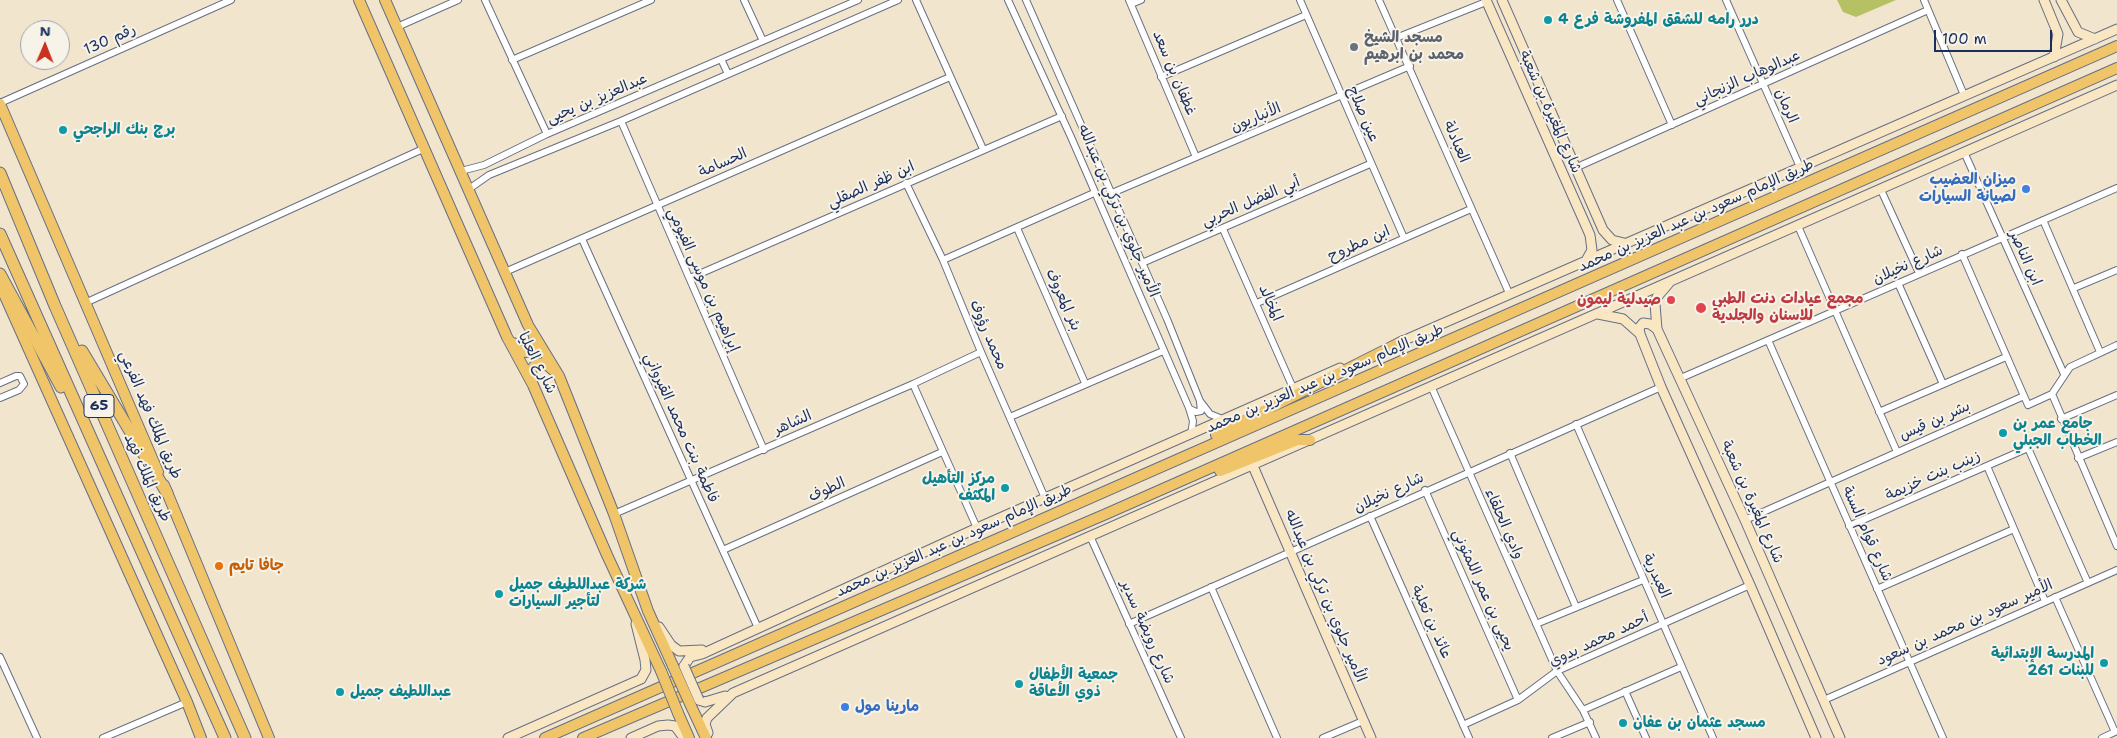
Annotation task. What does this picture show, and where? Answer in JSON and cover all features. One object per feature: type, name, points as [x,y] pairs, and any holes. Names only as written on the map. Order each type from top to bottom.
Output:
[{"type":"highway","points":[[0,164],[5,184]]},
{"type":"highway","name":"طريق الملك فهد","points":[[0,173],[56,306],[245,738]]},
{"type":"highway","name":"65","points":[[0,234],[224,738]]},
{"type":"highway","points":[[0,274],[104,466]]},
{"type":"highway","points":[[56,306],[167,493]]},
{"type":"main road","name":"شارع العليا","points":[[359,0],[507,337],[533,385],[689,738]]},
{"type":"main road","name":"شارع العليا","points":[[385,0],[528,325],[559,376],[614,514],[648,611],[673,666],[695,703],[708,738]]},
{"type":"main road","name":"طريق الإمام سعود بن عبد العزيز بن محمد","points":[[545,738],[1125,481],[1451,341],[2117,46]]},
{"type":"main road","points":[[583,738],[1190,477],[2117,68]]},
{"type":"main road","name":"طريق الملك فهد الفرعي","points":[[0,104],[167,493],[268,738]]},
{"type":"main road","points":[[0,284],[201,736]]},
{"type":"main road","points":[[507,337],[519,350],[531,351],[536,339],[528,325]]},
{"type":"main road","points":[[1125,481],[1403,341]]},
{"type":"main road","points":[[533,385],[532,370],[536,364],[545,364],[559,376]]},
{"type":"main road","points":[[1190,477],[1208,476],[1297,440],[1310,440]]},
{"type":"street","name":"رقم 130","points":[[0,104],[231,0]]},
{"type":"street","points":[[397,27],[458,0]]},
{"type":"street","points":[[485,0],[547,134]]},
{"type":"street","points":[[512,60],[651,0]]},
{"type":"street","points":[[744,0],[763,41]]},
{"type":"street","name":"عبدالعزيز بن يحيى","points":[[461,171],[484,165],[547,134],[722,60],[840,3],[858,0]]},
{"type":"street","name":"عبدالعزيز بن يحيى","points":[[469,189],[489,175],[621,121],[898,0]]},
{"type":"street","points":[[916,0],[982,149]]},
{"type":"street","name":"الأمير جلوي بن تركي بن عبدالله","points":[[1008,0],[1071,136],[1094,193],[1189,408],[1193,421],[1191,435]]},
{"type":"street","name":"الأمير جلوي بن تركي بن عبدالله","points":[[1026,0],[1082,132],[1112,193],[1200,401],[1210,414],[1222,420]]},
{"type":"street","points":[[1130,2],[1141,0]]},
{"type":"street","name":"عين صلاح","points":[[1300,0],[1370,164],[1404,238]]},
{"type":"street","name":"العبادلة","points":[[1379,0],[1410,66],[1509,293]]},
{"type":"street","points":[[1502,0],[1603,230],[1612,240],[1624,243]]},
{"type":"street","points":[[1617,0],[1672,125]]},
{"type":"street","name":"الرمان","points":[[1726,0],[1800,167]]},
{"type":"street","points":[[1924,0],[1964,95]]},
{"type":"street","points":[[2044,0],[2057,29],[2058,41],[2054,57]]},
{"type":"street","points":[[2061,0],[2071,23],[2078,32],[2095,39]]},
{"type":"street","points":[[1396,38],[1486,1]]},
{"type":"street","name":"شارع المغيرة بن شعبة","points":[[1486,1],[1590,235]]},
{"type":"street","name":"غطفان بن سعد","points":[[1130,2],[1196,157]]},
{"type":"street","name":"عبدالوهاب الزنجاني","points":[[1575,168],[1928,10]]},
{"type":"street","points":[[1161,77],[1306,15]]},
{"type":"street","points":[[2057,29],[2065,30],[2071,23]]},
{"type":"street","points":[[2117,29],[1293,388],[1191,435],[977,528],[717,648],[690,657],[684,666],[695,703],[712,701],[733,693],[2117,85]]},
{"type":"street","points":[[722,60],[728,74]]},
{"type":"street","name":"الأنباريون","points":[[1112,193],[1410,66]]},
{"type":"street","name":"الحسامة","points":[[505,272],[950,77]]},
{"type":"street","name":"ابن ظفر الصقلي","points":[[690,278],[982,149],[1062,116]]},
{"type":"street","name":"إبراهيم بن موسى الفيومي","points":[[621,121],[656,206],[690,278],[764,450]]},
{"type":"street","points":[[1071,136],[1082,132]]},
{"type":"street","points":[[1075,148],[1088,143]]},
{"type":"street","points":[[85,303],[425,148]]},
{"type":"street","name":"ابن الناصر","points":[[1964,152],[2064,374]]},
{"type":"street","name":"أبي الفضل الحربي","points":[[1142,263],[1370,164]]},
{"type":"street","points":[[484,165],[489,175]]},
{"type":"street","name":"محمد رؤوف","points":[[906,183],[943,260],[1045,498]]},
{"type":"street","name":"شارع نخيلان","points":[[1681,378],[2117,188]]},
{"type":"street","points":[[1881,190],[1919,273]]},
{"type":"street","points":[[943,260],[1094,193]]},
{"type":"street","name":"ابن مطروح","points":[[1257,304],[1471,209]]},
{"type":"street","points":[[2043,220],[2074,288],[2100,352]]},
{"type":"street","points":[[1798,226],[1896,452]]},
{"type":"street","name":"بئر المعروف","points":[[1017,228],[1085,383]]},
{"type":"street","name":"المخالد","points":[[1223,228],[1293,388]]},
{"type":"street","points":[[1587,259],[1592,250],[1590,235],[1599,236],[1603,230]]},
{"type":"street","name":"فاطمة بنت محمد القيرواني","points":[[582,239],[758,628]]},
{"type":"street","points":[[1962,254],[2028,405],[2052,394],[2070,367],[2117,345]]},
{"type":"street","points":[[2074,288],[2117,270]]},
{"type":"street","name":"شارع المغيرة بن شعبة","points":[[1671,281],[1657,297],[1655,304],[1657,329],[1745,520],[1840,738]]},
{"type":"street","points":[[1898,282],[1943,384]]},
{"type":"street","points":[[1595,314],[1623,319],[1640,334]]},
{"type":"street","points":[[1657,329],[1650,324],[1643,323],[1639,328],[1661,387],[1816,738]]},
{"type":"street","name":"شارع قوام السنة","points":[[1768,340],[1848,526],[1943,738]]},
{"type":"street","points":[[1010,417],[1085,383],[1163,351]]},
{"type":"street","name":"الشاهر","points":[[614,514],[764,450],[981,352]]},
{"type":"street","points":[[1879,412],[2006,356]]},
{"type":"street","points":[[0,383],[20,376],[24,384],[19,390],[0,398]]},
{"type":"street","points":[[913,384],[977,528]]},
{"type":"street","name":"وادي الحلقاء","points":[[1431,386],[1467,472],[1556,671],[1583,710],[1596,738]]},
{"type":"street","name":"شارع نخيلان","points":[[1129,624],[1425,490],[1661,387]]},
{"type":"street","points":[[2052,394],[2061,419],[2117,546]]},
{"type":"street","points":[[2061,419],[2117,395]]},
{"type":"street","name":"بشر بن قيس","points":[[1745,520],[2024,396]]},
{"type":"street","points":[[1189,408],[1193,412],[1201,411],[1200,401]]},
{"type":"street","name":"العبدرية","points":[[1576,424],[1713,738]]},
{"type":"street","points":[[2078,458],[2117,442]]},
{"type":"street","name":"زينب بنت خزيمة","points":[[1848,526],[2028,448],[2088,582]]},
{"type":"street","name":"الطوف","points":[[722,550],[942,452]]},
{"type":"street","points":[[1510,453],[1576,607]]},
{"type":"street","name":"الأمير جلوي بن تركي بن عبدالله","points":[[1253,466],[1371,738]]},
{"type":"street","points":[[1987,466],[2045,601]]},
{"type":"street","name":"يحيى بن عمر اللمثوني","points":[[1425,490],[1518,700]]},
{"type":"street","name":"عائذ بن ثعلبة","points":[[1370,516],[1469,738]]},
{"type":"street","points":[[1877,589],[2014,529]]},
{"type":"street","name":"شارع رويضة سدير","points":[[1090,536],[1181,738]]},
{"type":"street","name":"الأمير سعود بن محمد بن سعود","points":[[1824,700],[2117,570]]},
{"type":"street","points":[[1536,624],[1643,580]]},
{"type":"street","name":"أحمد محمد بدوي","points":[[1463,725],[1518,700],[1556,671],[1750,585]]},
{"type":"street","points":[[1211,587],[1277,738]]},
{"type":"street","points":[[2055,597],[2116,731],[2102,738]]},
{"type":"street","points":[[648,611],[672,645],[680,651],[717,648]]},
{"type":"street","points":[[508,738],[641,679],[646,670],[646,660],[634,614]]},
{"type":"street","points":[[0,657],[37,738]]},
{"type":"street","points":[[1583,710],[1682,667]]},
{"type":"street","points":[[1625,691],[1646,738]]},
{"type":"street","points":[[708,738],[705,724],[707,718],[733,693]]},
{"type":"street","points":[[103,738],[116,736],[187,702]]},
{"type":"street","points":[[1323,738],[1363,721]]},
{"type":"street","points":[[1552,738],[1590,722]]},
{"type":"street","points":[[631,738],[658,726],[675,726],[684,738]]},
{"type":"green space","points":[[1837,0],[1896,0],[1856,17],[1843,12]]},
{"type":"place","name":"درر رامه للشقق المفروشة فرع 4","points":[[1548,20]]},
{"type":"place","name":"مسجد الشيخ محمد بن ابرهيم","points":[[1354,47]]},
{"type":"place","name":"برج بنك الراجحي","points":[[63,130]]},
{"type":"place","name":"ميزان العضيب لصيانة السيارات","points":[[2026,189]]},
{"type":"place","name":"صيدلية ليمون","points":[[1671,300]]},
{"type":"place","name":"مجمع عيادات دنت الطبي للاسنان والجلدية","points":[[1701,308]]},
{"type":"place","name":"جامع عمر بن الخطاب الجبلي","points":[[2003,433]]},
{"type":"place","name":"مركز التأهيل المكثف","points":[[1005,488]]},
{"type":"place","name":"جافا تايم","points":[[219,566]]},
{"type":"place","name":"شركة عبداللطيف جميل لتأجير السيارات","points":[[499,594]]},
{"type":"place","name":"المدرسة الإبتدائية 261 للبنات","points":[[2104,663]]},
{"type":"place","name":"جمعية الأطفال ذوي الأعاقة","points":[[1019,684]]},
{"type":"place","name":"عبداللطيف جميل","points":[[340,692]]},
{"type":"place","name":"مارينا مول","points":[[845,707]]},
{"type":"place","name":"مسجد عثمان بن عفان","points":[[1623,723]]}]
